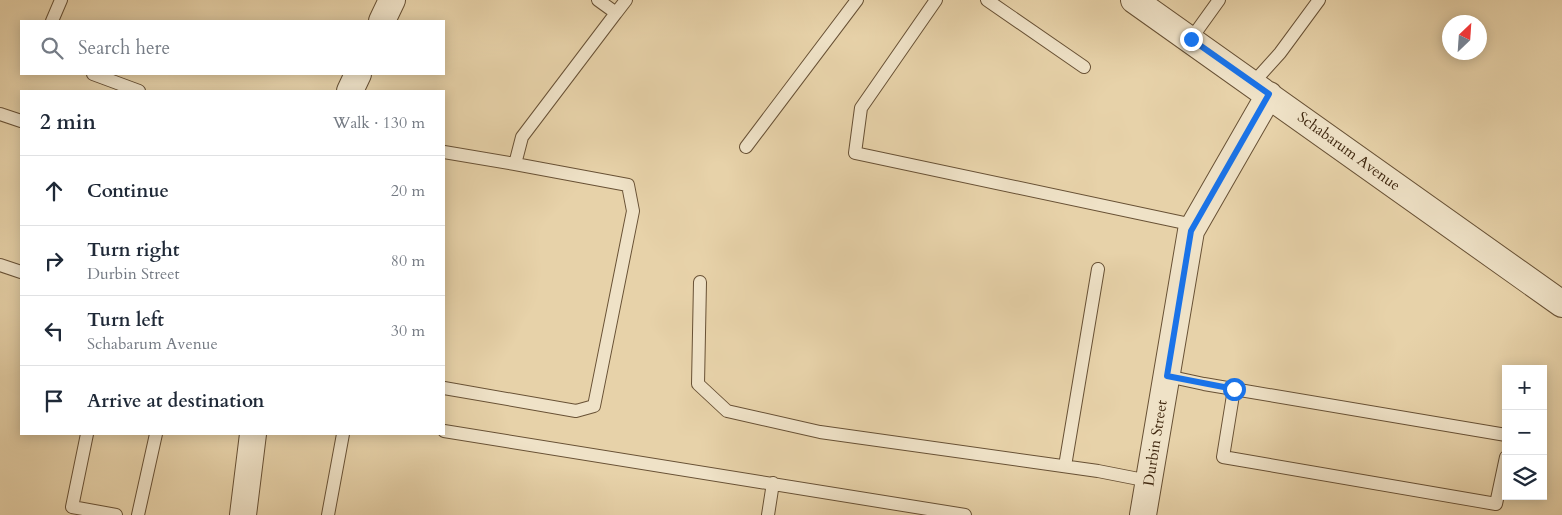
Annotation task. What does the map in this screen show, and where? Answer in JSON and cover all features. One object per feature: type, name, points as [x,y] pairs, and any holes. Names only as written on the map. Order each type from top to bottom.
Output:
[{"type":"street","points":[[382,20],[392,0]]},
{"type":"street","name":"Schabarum Avenue","points":[[1134,0],[1261,88],[1562,304]]},
{"type":"street","points":[[350,90],[358,75]]},
{"type":"street","name":"Durbin Street","points":[[1143,515],[1191,231],[1261,88]]},
{"type":"street","points":[[243,515],[253,435]]},
{"type":"lane","points":[[52,20],[61,0]]},
{"type":"lane","points":[[598,0],[616,13]]},
{"type":"lane","points":[[515,164],[522,137],[626,0]]},
{"type":"lane","points":[[746,147],[857,0]]},
{"type":"lane","points":[[936,0],[861,108],[856,153],[1194,225]]},
{"type":"lane","points":[[987,0],[1084,68]]},
{"type":"lane","points":[[1191,39],[1219,0]]},
{"type":"lane","points":[[1261,88],[1280,52],[1320,0]]},
{"type":"lane","points":[[96,75],[136,90]]},
{"type":"lane","points":[[0,114],[20,121]]},
{"type":"lane","points":[[445,152],[628,185],[633,211],[594,406],[576,411],[445,388]]},
{"type":"lane","points":[[0,265],[20,272]]},
{"type":"lane","points":[[1065,466],[1098,268]]},
{"type":"lane","points":[[700,282],[698,384],[727,411],[820,432],[1065,466],[1149,481]]},
{"type":"lane","points":[[1167,376],[1502,434]]},
{"type":"lane","points":[[1234,389],[1223,457],[1496,504],[1502,475]]},
{"type":"lane","points":[[445,431],[965,515]]},
{"type":"lane","points":[[87,435],[72,507],[116,515]]},
{"type":"lane","points":[[138,515],[156,435]]},
{"type":"lane","points":[[328,515],[343,435]]},
{"type":"lane","points":[[768,515],[773,483]]},
{"type":"route","points":[[1191,39],[1269,94],[1191,231],[1167,376],[1234,389]]}]
